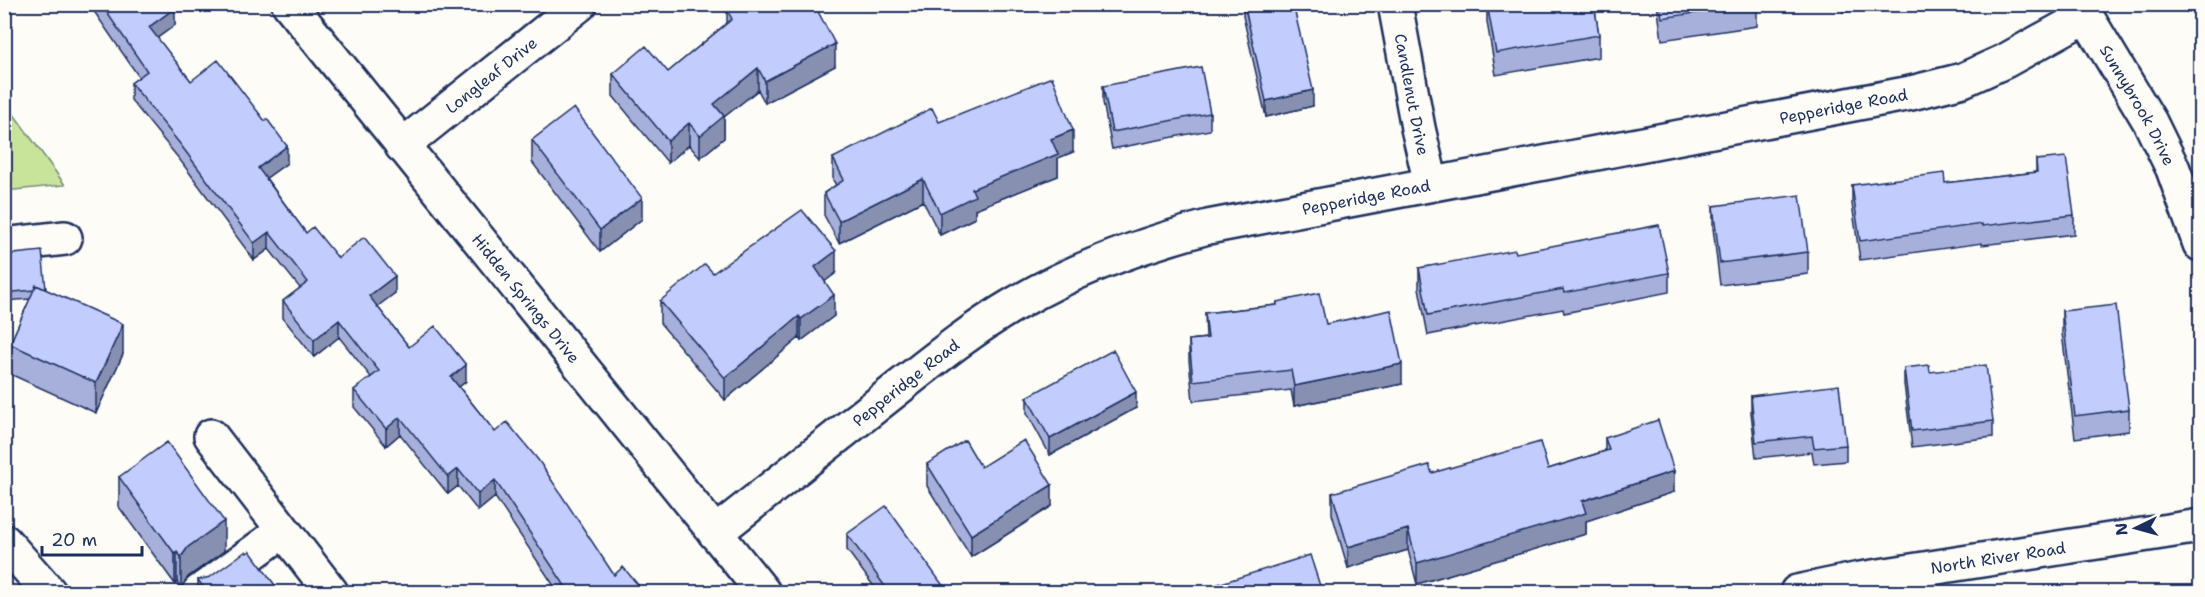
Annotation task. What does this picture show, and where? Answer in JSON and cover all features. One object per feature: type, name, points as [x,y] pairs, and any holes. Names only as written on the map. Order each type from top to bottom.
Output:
[{"type":"street","name":"Hidden Springs Drive","points":[[289,4],[764,592]]},
{"type":"street","name":"Longleaf Drive","points":[[402,146],[580,4]]},
{"type":"street","name":"Candlenut Drive","points":[[1395,4],[1431,184]]},
{"type":"street","name":"Pepperidge Road","points":[[715,532],[958,341],[1014,305],[1061,279],[1114,256],[1157,240],[1208,227],[1911,93],[1963,80],[1995,66],[2082,10]]},
{"type":"street","name":"Sunnybrook Drive","points":[[2082,10],[2150,122],[2173,169],[2200,244]]},
{"type":"street","points":[[4,245],[65,238]]},
{"type":"street","points":[[212,436],[331,592]]},
{"type":"street","name":"North River Road","points":[[1797,592],[2200,526]]},
{"type":"street","points":[[199,592],[284,531]]},
{"type":"street","points":[[9,556],[49,592]]},
{"type":"green space","points":[[5,102],[65,185],[5,191]]},
{"type":"building","points":[[101,4],[173,4],[175,8],[149,27],[191,81],[218,60],[265,121],[267,119],[287,146],[258,168],[306,233],[313,227],[338,258],[364,237],[395,276],[369,296],[409,347],[435,326],[466,365],[451,377],[495,432],[507,422],[539,461],[614,575],[623,567],[644,592],[569,592],[495,480],[478,494],[458,469],[448,477],[400,417],[386,429],[354,390],[379,371],[339,320],[314,340],[283,301],[308,282],[269,232],[254,243],[131,83],[147,71]]},
{"type":"building","points":[[738,4],[814,4],[835,44],[765,81],[758,68],[714,104],[724,116],[700,136],[689,123],[668,141],[613,74],[646,46],[668,72],[732,19],[727,10]]},
{"type":"building","points":[[1244,4],[1293,4],[1313,90],[1266,101]]},
{"type":"building","points":[[1487,4],[1594,4],[1599,35],[1496,53]]},
{"type":"building","points":[[1660,4],[1757,4],[1662,18]]},
{"type":"building","points":[[1201,67],[1210,113],[1112,132],[1103,86]]},
{"type":"building","points":[[1052,77],[1073,130],[1051,139],[1058,154],[972,189],[975,196],[940,213],[923,179],[839,221],[824,193],[844,180],[833,158],[932,108],[939,122]]},
{"type":"building","points":[[574,108],[642,198],[600,230],[532,140]]},
{"type":"building","points":[[2066,157],[2074,215],[1982,226],[1982,224],[1860,241],[1852,185],[1944,173],[1945,183],[2037,172],[2036,160]]},
{"type":"building","points":[[1800,195],[1808,252],[1720,263],[1713,206]]},
{"type":"building","points":[[802,210],[836,251],[815,267],[834,295],[801,319],[799,316],[725,378],[660,301],[705,264],[713,273]]},
{"type":"building","points":[[1659,225],[1669,273],[1564,293],[1563,289],[1428,315],[1419,268],[1515,250],[1516,253]]},
{"type":"building","points":[[42,251],[46,289],[36,285],[34,290],[4,293],[4,255]]},
{"type":"building","points":[[36,285],[123,324],[96,383],[10,344]]},
{"type":"building","points":[[1319,293],[1326,324],[1391,310],[1402,364],[1294,386],[1291,370],[1193,381],[1189,340],[1208,338],[1205,313],[1277,305],[1277,302]]},
{"type":"building","points":[[2116,305],[2129,409],[2075,416],[2062,311]]},
{"type":"building","points":[[1113,350],[1136,392],[1050,439],[1027,397]]},
{"type":"building","points":[[1929,365],[1930,372],[1986,365],[1993,421],[1912,431],[1904,368]]},
{"type":"building","points":[[1839,385],[1846,445],[1814,448],[1812,436],[1756,442],[1751,396]]},
{"type":"building","points":[[1658,420],[1674,471],[1582,501],[1586,513],[1417,563],[1408,529],[1348,547],[1332,493],[1429,465],[1432,473],[1540,442],[1548,469],[1609,450],[1605,438]]},
{"type":"building","points":[[965,440],[981,467],[1024,440],[1052,485],[971,535],[927,464]]},
{"type":"building","points":[[167,442],[224,521],[188,547],[181,557],[177,552],[175,554],[119,477]]},
{"type":"building","points":[[886,506],[944,587],[937,592],[889,592],[847,534]]},
{"type":"building","points":[[246,551],[247,553],[250,551],[280,592],[207,592],[198,580],[210,577]]},
{"type":"building","points":[[1310,555],[1322,592],[1217,592],[1215,585]]}]
